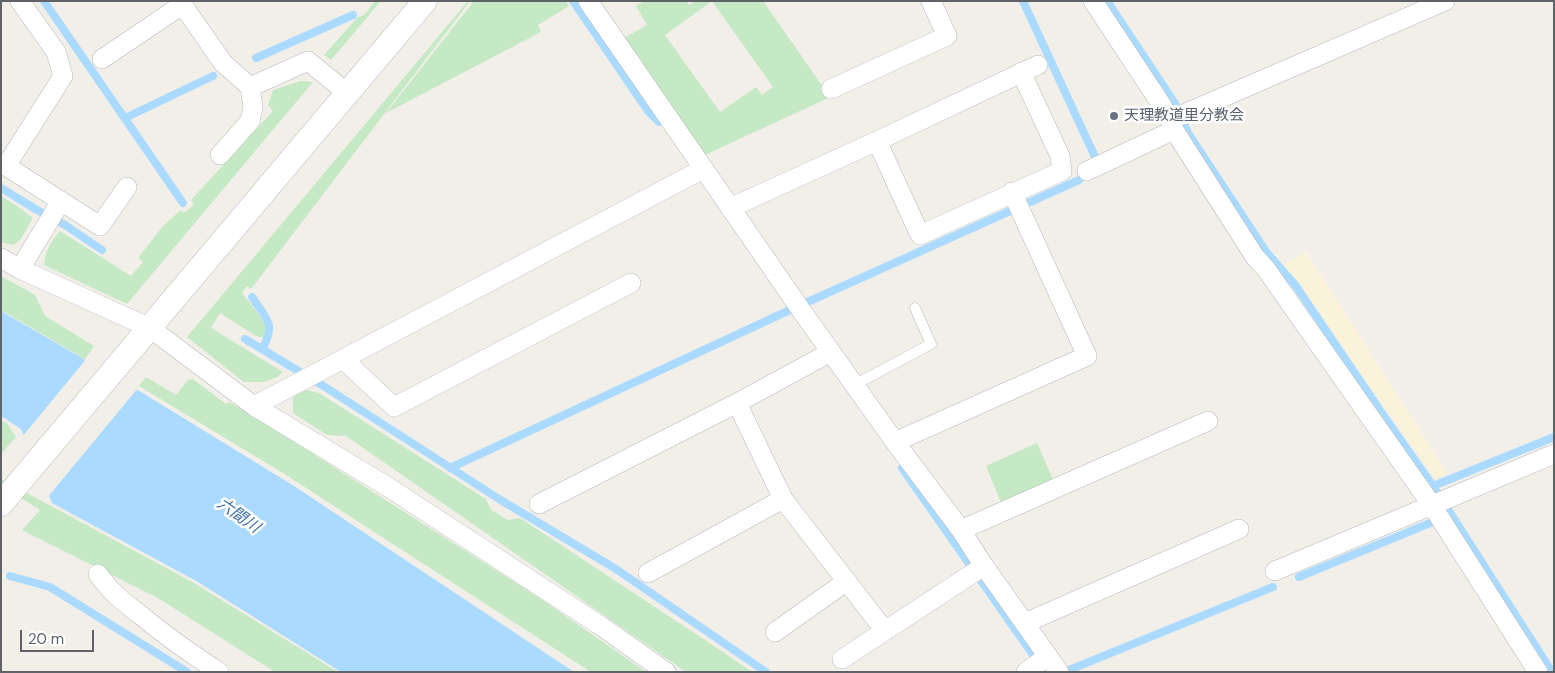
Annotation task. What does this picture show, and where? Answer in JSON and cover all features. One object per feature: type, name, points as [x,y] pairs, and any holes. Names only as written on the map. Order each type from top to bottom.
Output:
[{"type":"street","points":[[20,1],[56,52],[63,76],[6,166],[54,213],[100,226],[126,187]]},
{"type":"street","points":[[1,504],[425,1]]},
{"type":"street","points":[[588,1],[854,385],[961,530],[977,570],[1025,624],[1038,664],[1060,672]]},
{"type":"street","points":[[832,89],[947,36],[931,1]]},
{"type":"street","points":[[1093,1],[1176,120],[1255,257],[1440,508],[1538,672]]},
{"type":"street","points":[[1087,171],[1176,120],[1445,1]]},
{"type":"street","points":[[102,59],[181,3],[223,63],[250,87],[253,107],[250,121],[220,155]]},
{"type":"street","points":[[250,87],[308,61],[347,93]]},
{"type":"street","points":[[730,208],[1030,69],[1060,156],[1062,170],[1017,203],[920,234],[877,141]]},
{"type":"street","points":[[254,406],[703,169]]},
{"type":"street","points":[[895,442],[1087,356],[1017,203]]},
{"type":"street","points":[[20,269],[54,213]]},
{"type":"street","points":[[1,258],[20,269],[150,328],[254,406],[396,492],[601,626],[666,672]]},
{"type":"street","points":[[343,359],[394,408],[631,283]]},
{"type":"street","points":[[539,504],[737,403],[831,352]]},
{"type":"street","points":[[737,403],[783,499],[885,631]]},
{"type":"street","points":[[961,530],[1208,421]]},
{"type":"street","points":[[1275,571],[1440,508],[1554,454]]},
{"type":"street","points":[[648,573],[783,499]]},
{"type":"street","points":[[1025,624],[1239,529]]},
{"type":"street","points":[[842,659],[977,570]]},
{"type":"street","points":[[98,574],[107,587],[126,604],[166,636],[219,672]]},
{"type":"street","points":[[776,632],[848,581]]},
{"type":"lane","points":[[854,385],[931,344],[915,308]]},
{"type":"green space","points":[[375,1],[381,1],[331,60],[324,55],[357,18],[365,14]]},
{"type":"green space","points":[[468,1],[470,1],[251,289],[247,286],[242,293],[264,321],[267,329],[264,338],[256,336],[220,313],[211,328],[283,372],[277,377],[264,382],[244,382],[187,337]]},
{"type":"green space","points":[[474,1],[566,1],[569,6],[538,25],[541,32],[386,113]]},
{"type":"green space","points":[[644,1],[687,1],[689,5],[695,1],[712,1],[763,1],[830,97],[705,155],[624,38],[647,25],[636,6]],"holes":[[[712,1],[773,87],[762,95],[756,87],[720,112],[665,35]]]},
{"type":"green space","points":[[301,81],[313,82],[127,304],[44,265],[49,247],[60,231],[131,276],[143,262],[138,258],[163,226],[181,210],[184,213],[194,205],[191,200],[273,111],[268,105],[273,90]]},
{"type":"green space","points":[[1,196],[33,218],[20,240],[13,245],[1,242]]},
{"type":"green space","points":[[1,276],[35,295],[45,316],[94,346],[85,359],[1,310]]},
{"type":"green space","points":[[146,377],[176,395],[188,380],[193,379],[226,404],[229,402],[271,427],[541,599],[646,672],[591,672],[283,473],[139,386]]},
{"type":"green space","points":[[307,390],[319,393],[486,499],[491,510],[508,520],[520,518],[752,672],[686,672],[346,436],[327,435],[293,413],[293,398],[298,393]]},
{"type":"green space","points":[[1,421],[6,422],[16,437],[1,454]]},
{"type":"green space","points":[[1037,443],[1054,482],[1002,505],[986,466]]},
{"type":"green space","points":[[1,479],[194,583],[338,672],[275,672],[158,598],[22,530],[40,510],[1,485]]},
{"type":"sand","points":[[1306,252],[1447,473],[1436,479],[1284,265]]},
{"type":"water","name":"六間川","points":[[1,311],[141,392],[294,486],[574,672],[341,672],[198,582],[52,503],[21,429],[1,416]]},
{"type":"pier","points":[[87,358],[138,388],[47,498],[22,437]]},
{"type":"waterway","points":[[44,1],[183,203]]},
{"type":"waterway","points":[[573,1],[648,111],[659,122]]},
{"type":"waterway","points":[[1023,1],[1096,159]]},
{"type":"waterway","points":[[1107,1],[1176,105],[1188,133],[1267,253],[1296,286],[1433,486],[1552,672]]},
{"type":"waterway","points":[[256,58],[353,15]]},
{"type":"waterway","points":[[125,118],[213,76]]},
{"type":"waterway","points":[[450,468],[792,309],[1079,180]]},
{"type":"waterway","points":[[1,188],[65,225],[102,250]]},
{"type":"waterway","points":[[252,297],[265,316],[269,327],[269,333],[262,349]]},
{"type":"waterway","points":[[245,339],[322,385],[499,499],[616,569],[766,672]]},
{"type":"waterway","points":[[1433,486],[1554,437]]},
{"type":"waterway","points":[[902,468],[1045,672]]},
{"type":"waterway","points":[[1299,577],[1440,519]]},
{"type":"waterway","points":[[10,576],[50,587],[187,672]]},
{"type":"waterway","points":[[1069,670],[1273,587]]},
{"type":"place","name":"天理教道里分教会","points":[[1114,116]]}]
